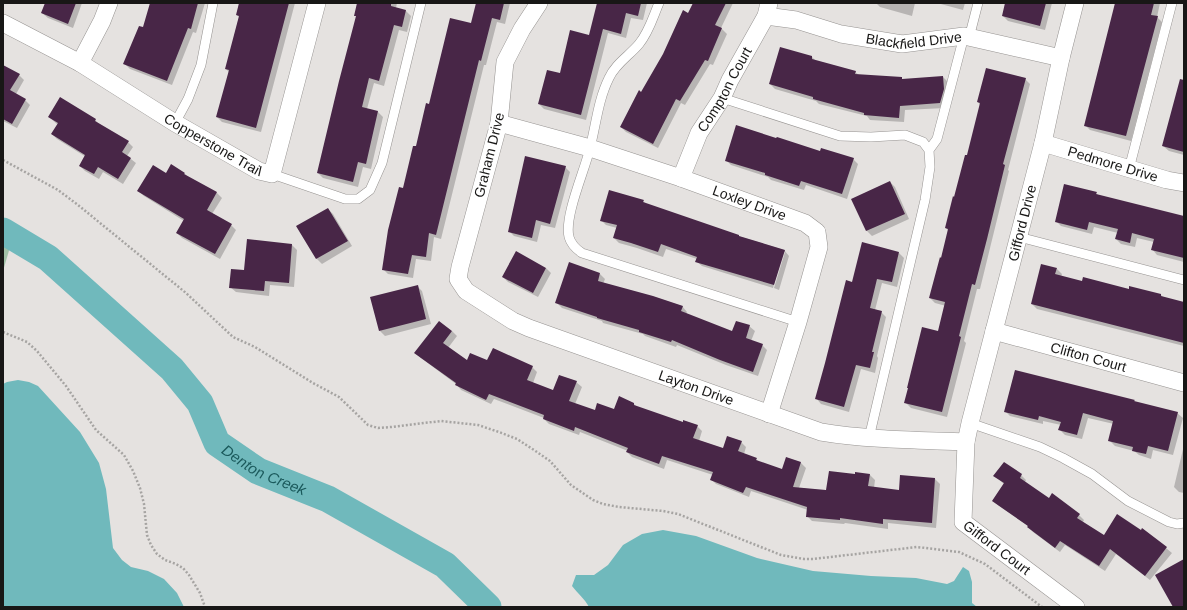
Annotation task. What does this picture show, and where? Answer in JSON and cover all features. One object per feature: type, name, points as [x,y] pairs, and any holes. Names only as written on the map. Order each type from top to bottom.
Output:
[{"type":"street","points":[[80,63],[102,21],[109,3]]},
{"type":"street","name":"Copperstone Trail","points":[[3,23],[80,63],[176,123],[259,172],[272,174],[317,3]]},
{"type":"street","name":"Graham Drive","points":[[460,267],[499,123],[505,62],[522,30],[539,3]]},
{"type":"street","name":"Gifford Drive","points":[[966,442],[1043,143],[1074,3]]},
{"type":"street","name":"Blackfield Drive","points":[[768,9],[796,20],[841,34],[902,44],[967,37],[1061,58]]},
{"type":"street","name":"Compton Court","points":[[681,178],[699,133],[722,98],[768,9]]},
{"type":"street","name":"Loxley Drive","points":[[499,123],[590,148],[681,178],[805,224],[817,232],[819,247],[798,322],[769,414]]},
{"type":"street","name":"Pedmore Drive","points":[[1043,143],[1167,180],[1184,183]]},
{"type":"street","name":"Layton Drive","points":[[460,267],[458,279],[466,291],[513,321],[821,432],[843,436],[869,438],[966,442]]},
{"type":"street","name":"Clifton Court","points":[[994,331],[1184,383]]},
{"type":"street","name":"Gifford Court","points":[[966,442],[963,522],[1076,607]]},
{"type":"lane","points":[[176,123],[188,99],[201,65],[213,3]]},
{"type":"lane","points":[[272,174],[345,199],[358,199],[370,190],[382,164],[421,3]]},
{"type":"lane","points":[[659,3],[650,27],[639,44],[609,76],[599,104],[590,148],[571,212],[569,237],[575,248],[582,253],[798,322]]},
{"type":"lane","points":[[869,438],[925,200],[930,166],[930,150],[937,139],[978,3]]},
{"type":"lane","points":[[1129,169],[1172,3]]},
{"type":"lane","points":[[722,98],[840,136],[871,137],[905,135],[923,142],[930,150]]},
{"type":"lane","points":[[1019,237],[1184,280]]},
{"type":"lane","points":[[970,423],[1040,447],[1092,474],[1128,501],[1169,522],[1184,524]]},
{"type":"path","points":[[3,160],[58,190],[78,205],[186,293],[233,337],[255,347],[339,398],[368,424],[378,428],[441,421],[478,425],[517,439],[534,450],[550,461],[570,485],[593,500],[618,507],[663,511],[678,514],[781,555],[813,559],[917,547],[959,552],[985,564],[1042,607]]},
{"type":"path","points":[[3,332],[27,342],[37,352],[66,386],[96,430],[124,455],[133,470],[140,488],[144,504],[147,535],[151,545],[157,554],[165,560],[183,568],[200,593],[205,607]]},
{"type":"green space","points":[[3,231],[13,237],[3,271]]},
{"type":"water","points":[[18,380],[29,382],[38,386],[80,432],[99,463],[106,489],[113,548],[122,560],[131,567],[148,571],[164,579],[177,593],[184,607],[3,607],[3,384]]},
{"type":"water","points":[[663,530],[696,536],[757,558],[813,571],[916,578],[947,584],[954,581],[963,567],[969,571],[972,582],[972,603],[977,607],[589,607],[586,601],[572,586],[576,575],[594,575],[608,565],[623,545],[642,534]]},
{"type":"building","points":[[45,3],[76,3],[68,24],[41,13]]},
{"type":"building","points":[[150,3],[198,3],[191,29],[188,28],[167,81],[123,64],[139,26],[143,27]]},
{"type":"building","points":[[239,3],[289,3],[256,128],[216,117],[229,70],[225,69],[239,16],[236,15]]},
{"type":"building","points":[[357,3],[391,3],[391,6],[406,10],[402,27],[394,25],[379,81],[369,78],[362,107],[378,111],[366,164],[358,162],[353,182],[317,173],[356,16],[354,16]]},
{"type":"building","points":[[476,3],[504,3],[500,20],[492,18],[481,61],[479,60],[436,235],[429,233],[426,257],[412,255],[408,274],[382,270],[388,230],[399,187],[403,188],[413,146],[416,146],[426,103],[429,104],[450,18],[471,23]]},
{"type":"building","points":[[597,3],[641,3],[638,16],[626,13],[621,34],[603,29],[581,115],[538,104],[547,70],[560,73],[570,30],[589,35]]},
{"type":"building","points":[[693,3],[726,3],[715,25],[722,28],[708,61],[705,60],[680,101],[676,99],[653,144],[620,127],[639,90],[641,92],[663,54],[683,10],[688,13]]},
{"type":"building","points":[[1005,3],[1046,3],[1040,26],[1002,16]]},
{"type":"building","points":[[1115,3],[1154,3],[1151,15],[1158,16],[1126,136],[1084,126]]},
{"type":"building","points":[[780,47],[812,56],[812,59],[856,71],[855,74],[902,77],[902,79],[943,76],[944,89],[940,103],[900,106],[899,118],[864,115],[864,113],[813,99],[813,97],[769,84]]},
{"type":"building","points":[[3,65],[20,74],[10,90],[26,99],[12,124],[3,119]]},
{"type":"building","points":[[986,68],[1026,78],[1003,164],[1005,165],[975,285],[972,284],[959,336],[961,337],[942,412],[904,403],[922,327],[938,331],[945,302],[929,298],[948,229],[945,228],[953,196],[954,197],[965,155],[967,155],[980,103],[977,102]]},
{"type":"building","points":[[1180,79],[1184,80],[1184,152],[1162,146]]},
{"type":"building","points":[[60,97],[96,119],[95,121],[129,141],[122,152],[131,158],[118,179],[98,167],[94,174],[79,166],[85,155],[51,134],[58,123],[48,117]]},
{"type":"building","points":[[736,125],[820,151],[821,148],[854,158],[842,194],[801,181],[799,186],[765,175],[765,173],[725,161]]},
{"type":"building","points":[[525,156],[566,166],[550,224],[536,220],[532,238],[508,232]]},
{"type":"building","points":[[171,164],[185,173],[184,174],[217,192],[207,210],[232,224],[215,254],[176,233],[184,219],[137,191],[153,165],[166,173]]},
{"type":"building","points":[[890,181],[905,214],[866,231],[851,199]]},
{"type":"building","points":[[1064,184],[1097,192],[1096,194],[1184,216],[1184,258],[1151,250],[1154,239],[1132,233],[1130,243],[1115,239],[1118,229],[1089,222],[1087,230],[1055,222]]},
{"type":"building","points":[[609,190],[644,200],[643,202],[739,236],[785,250],[774,285],[695,262],[697,257],[661,244],[658,252],[613,238],[617,225],[600,221]]},
{"type":"building","points":[[328,208],[348,241],[316,259],[296,226]]},
{"type":"building","points":[[247,239],[292,244],[289,283],[265,281],[264,291],[229,288],[231,269],[244,270]]},
{"type":"building","points":[[862,242],[899,252],[892,282],[877,279],[870,308],[882,311],[872,352],[874,352],[870,368],[856,365],[844,407],[815,399],[846,280],[852,282]]},
{"type":"building","points":[[516,251],[546,268],[533,293],[502,277]]},
{"type":"building","points":[[569,262],[600,273],[598,281],[683,306],[681,311],[732,331],[736,321],[750,325],[746,338],[763,344],[753,372],[672,340],[671,342],[639,332],[639,330],[597,318],[555,303]]},
{"type":"building","points":[[1041,264],[1057,268],[1055,274],[1082,281],[1083,277],[1129,289],[1129,286],[1161,294],[1161,296],[1184,302],[1184,343],[1031,304]]},
{"type":"building","points":[[418,285],[426,319],[379,331],[370,297]]},
{"type":"building","points":[[439,321],[452,331],[443,343],[467,360],[470,353],[487,360],[493,348],[533,366],[527,380],[553,390],[559,375],[577,381],[569,401],[595,410],[597,403],[614,409],[619,396],[634,403],[634,405],[683,422],[683,420],[698,425],[693,438],[723,448],[727,436],[742,441],[738,451],[757,458],[756,460],[782,469],[786,457],[801,462],[793,487],[826,490],[829,471],[870,474],[868,486],[899,490],[900,475],[935,478],[932,523],[883,519],[883,524],[840,518],[840,520],[806,517],[807,507],[746,487],[743,493],[710,480],[713,472],[662,456],[659,464],[626,452],[628,448],[575,427],[574,431],[543,419],[544,415],[489,394],[486,400],[455,385],[456,383],[414,353]]},
{"type":"building","points":[[1015,370],[1178,412],[1168,451],[1148,446],[1146,454],[1132,451],[1133,447],[1108,441],[1113,421],[1083,413],[1077,435],[1058,430],[1061,422],[1039,416],[1038,420],[1004,412]]},
{"type":"building","points":[[1004,462],[1022,474],[1020,478],[1049,498],[1052,493],[1080,514],[1077,518],[1104,535],[1117,514],[1141,530],[1142,528],[1167,547],[1145,576],[1110,549],[1099,566],[1060,541],[1055,548],[1027,527],[1028,526],[992,501],[1004,483],[993,476]]},
{"type":"building","points":[[1184,559],[1184,607],[1173,607],[1155,575]]},
{"type":"waterway","name":"Denton Creek","points":[[3,231],[48,258],[172,369],[200,403],[217,443],[258,471],[328,499],[445,565],[488,607]]}]
